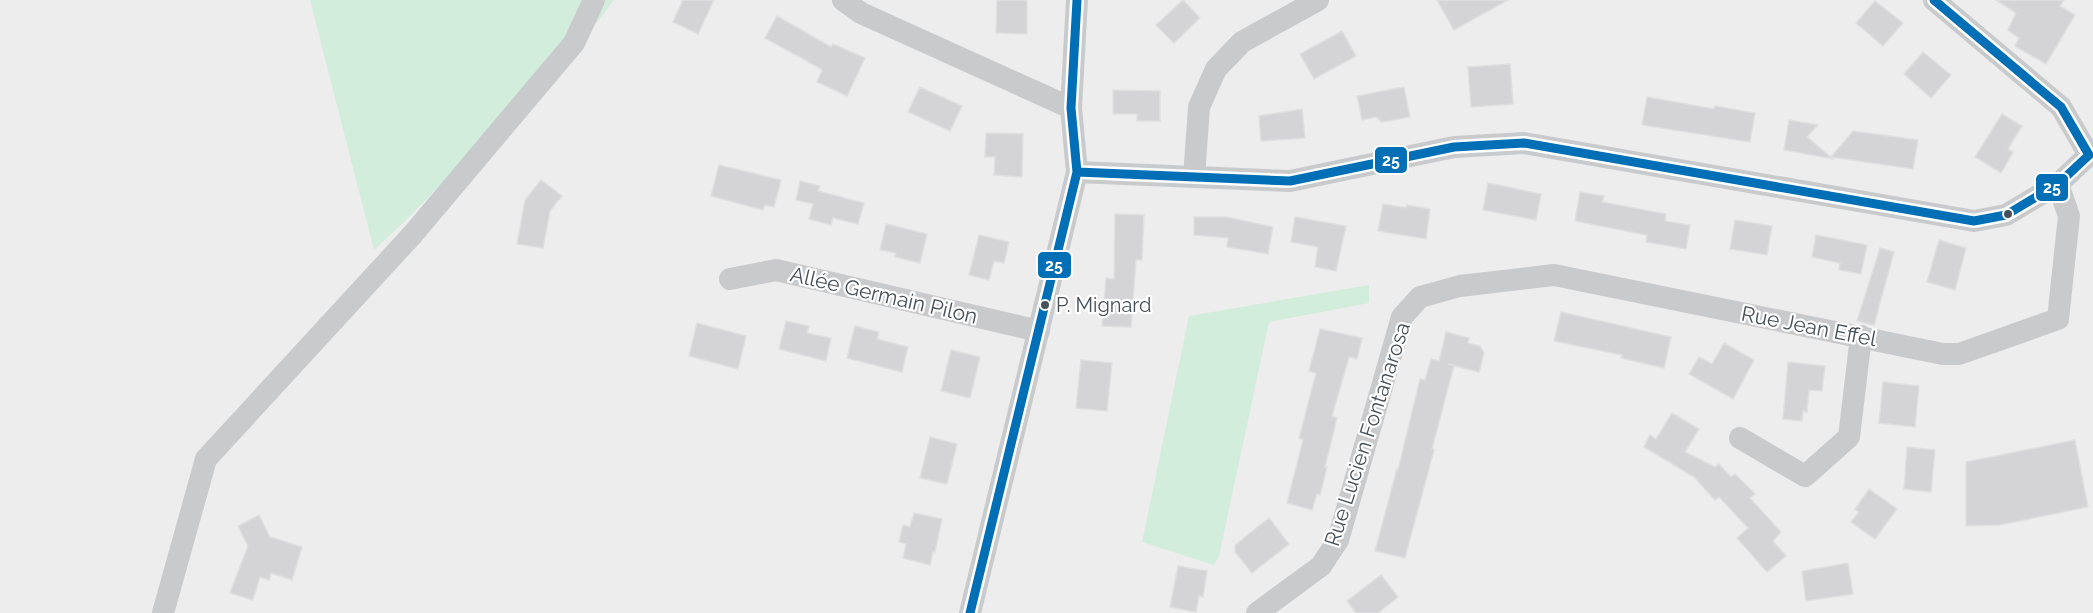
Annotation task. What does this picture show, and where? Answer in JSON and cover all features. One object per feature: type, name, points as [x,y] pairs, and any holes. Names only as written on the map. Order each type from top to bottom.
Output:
[{"type":"street","points":[[163,613],[206,459],[413,234],[574,43],[594,0]]},
{"type":"street","points":[[843,0],[861,13],[1071,108]]},
{"type":"street","points":[[970,613],[1077,172],[1071,108],[1077,0]]},
{"type":"street","points":[[1194,177],[1199,107],[1216,69],[1242,42],[1318,0]]},
{"type":"street","points":[[1077,172],[1290,181],[1454,147],[1524,143],[1974,221],[2006,215],[2058,184],[2092,155],[2061,107],[1934,0]]},
{"type":"street","name":"Rue Jean Effel","points":[[1419,297],[1460,286],[1554,275],[1943,354],[1959,354],[2058,319],[2069,216],[2058,184]]},
{"type":"street","name":"Allée Germain Pilon","points":[[730,279],[776,270],[1038,331]]},
{"type":"street","name":"Rue Lucien Fontanarosa","points":[[1257,613],[1321,566],[1338,540],[1402,317],[1419,297]]},
{"type":"street","points":[[1740,438],[1806,476],[1849,438],[1862,336]]},
{"type":"green space","points":[[310,0],[614,0],[592,29],[374,250]]},
{"type":"green space","points":[[1369,285],[1369,303],[1269,322],[1219,556],[1214,565],[1142,542],[1189,316]]},
{"type":"building","points":[[683,0],[714,0],[698,34],[673,22]]},
{"type":"building","points":[[997,0],[1027,0],[1027,34],[996,33]]},
{"type":"building","points":[[1183,0],[1200,18],[1174,43],[1156,25]]},
{"type":"building","points":[[1437,0],[1508,0],[1454,30]]},
{"type":"building","points":[[1996,0],[2064,0],[2060,6],[2075,15],[2046,64],[2015,46],[2019,38],[2008,30],[2016,13]]},
{"type":"building","points":[[1875,1],[1903,23],[1883,46],[1856,23]]},
{"type":"building","points":[[777,16],[831,47],[833,44],[865,58],[847,96],[817,82],[821,69],[765,38]]},
{"type":"building","points":[[1342,31],[1356,56],[1314,79],[1300,54]]},
{"type":"building","points":[[1923,52],[1951,75],[1931,98],[1904,74]]},
{"type":"building","points":[[1510,64],[1513,104],[1471,107],[1468,67]]},
{"type":"building","points":[[920,87],[962,106],[950,131],[908,112]]},
{"type":"building","points":[[1404,87],[1410,117],[1382,122],[1376,117],[1362,120],[1357,96]]},
{"type":"building","points":[[1113,90],[1160,91],[1160,121],[1137,121],[1137,114],[1113,114]]},
{"type":"building","points":[[1647,97],[1714,109],[1715,106],[1755,113],[1750,142],[1642,125]]},
{"type":"building","points":[[1302,109],[1305,138],[1261,141],[1259,116]]},
{"type":"building","points":[[2002,114],[2022,126],[2008,149],[2013,152],[2001,173],[1975,157]]},
{"type":"building","points":[[1789,120],[1818,125],[1807,137],[1833,159],[1784,150]]},
{"type":"building","points":[[1853,131],[1918,140],[1913,169],[1831,157]]},
{"type":"building","points":[[986,133],[1023,134],[1022,177],[994,175],[995,157],[985,157]]},
{"type":"building","points":[[719,165],[781,180],[774,207],[765,205],[763,210],[711,196]]},
{"type":"building","points":[[541,180],[562,196],[550,211],[543,248],[517,244],[525,200]]},
{"type":"building","points":[[800,181],[820,186],[818,191],[864,203],[858,224],[833,218],[831,225],[809,219],[813,204],[796,200]]},
{"type":"building","points":[[1488,183],[1541,194],[1536,220],[1483,210]]},
{"type":"building","points":[[1580,192],[1604,196],[1602,202],[1666,214],[1665,221],[1690,225],[1686,249],[1646,242],[1647,235],[1575,221]]},
{"type":"building","points":[[1383,204],[1430,209],[1426,239],[1378,231]]},
{"type":"building","points":[[1115,214],[1144,215],[1142,260],[1136,260],[1131,327],[1102,326],[1106,278],[1114,279]]},
{"type":"building","points":[[1194,217],[1226,217],[1273,227],[1268,254],[1227,247],[1228,238],[1194,235]]},
{"type":"building","points":[[1295,217],[1346,226],[1336,271],[1315,267],[1318,247],[1291,242]]},
{"type":"building","points":[[1735,220],[1772,226],[1767,255],[1730,249]]},
{"type":"building","points":[[886,224],[927,234],[920,263],[895,257],[896,253],[880,250]]},
{"type":"building","points":[[979,235],[1009,242],[1004,263],[994,261],[989,280],[969,275]]},
{"type":"building","points":[[1816,235],[1867,245],[1861,274],[1839,270],[1840,263],[1812,257]]},
{"type":"building","points":[[1939,240],[1966,248],[1955,290],[1927,282]]},
{"type":"building","points":[[1880,248],[1894,252],[1874,325],[1857,321]]},
{"type":"building","points":[[1561,312],[1671,337],[1664,368],[1621,358],[1622,355],[1554,341]]},
{"type":"building","points":[[786,321],[809,326],[807,333],[831,338],[826,361],[779,349]]},
{"type":"building","points":[[697,323],[746,336],[738,369],[689,356]]},
{"type":"building","points":[[855,326],[879,332],[877,339],[908,347],[902,372],[847,358]]},
{"type":"building","points":[[1320,329],[1362,338],[1357,359],[1349,357],[1332,416],[1337,418],[1325,467],[1327,467],[1320,495],[1317,494],[1312,510],[1287,503],[1303,440],[1299,438],[1316,373],[1309,371]]},
{"type":"building","points":[[1446,332],[1469,338],[1468,343],[1480,346],[1484,353],[1479,372],[1454,366],[1405,558],[1375,551],[1420,379],[1425,380],[1431,359],[1439,361]]},
{"type":"building","points":[[1724,343],[1754,360],[1733,399],[1689,374],[1699,357],[1712,364]]},
{"type":"building","points":[[951,350],[980,357],[970,398],[941,391]]},
{"type":"building","points":[[1081,360],[1112,363],[1107,411],[1076,408]]},
{"type":"building","points":[[1788,362],[1825,366],[1822,391],[1809,390],[1807,412],[1803,411],[1802,421],[1783,419]]},
{"type":"building","points":[[1883,382],[1919,386],[1915,427],[1879,423]]},
{"type":"building","points":[[1672,413],[1699,429],[1685,452],[1715,467],[1719,464],[1731,477],[1735,474],[1755,494],[1750,498],[1781,532],[1773,541],[1786,556],[1767,572],[1737,538],[1748,528],[1719,497],[1715,500],[1694,477],[1644,447],[1650,435],[1656,439]]},
{"type":"building","points":[[930,437],[957,444],[947,484],[920,478]]},
{"type":"building","points":[[2075,440],[2088,507],[1999,525],[1966,526],[1966,462]]},
{"type":"building","points":[[1907,447],[1935,450],[1931,492],[1904,489]]},
{"type":"building","points":[[1869,489],[1897,509],[1875,539],[1851,522],[1859,512],[1855,509]]},
{"type":"building","points":[[914,513],[942,519],[930,565],[903,558],[906,544],[899,542],[903,525],[910,527]]},
{"type":"building","points":[[259,515],[270,537],[302,547],[292,580],[271,573],[269,580],[260,577],[253,600],[230,593],[248,546],[238,526]]},
{"type":"building","points":[[1269,518],[1289,544],[1252,573],[1235,552],[1235,545]]},
{"type":"building","points":[[1848,563],[1853,594],[1806,601],[1802,571]]},
{"type":"building","points":[[1178,566],[1207,571],[1203,597],[1199,596],[1196,612],[1170,607]]},
{"type":"building","points":[[1381,575],[1398,597],[1378,613],[1356,613],[1347,601]]},
{"type":"transit line","name":"25","points":[[970,613],[1077,172],[1071,108],[1077,0]]},
{"type":"transit line","name":"25","points":[[1077,172],[1290,181],[1454,147],[1524,143],[1974,221],[2006,215],[2058,184],[2089,155],[2061,107],[1934,0]]},
{"type":"place","name":"P. Mignard","points":[[1045,305]]}]
